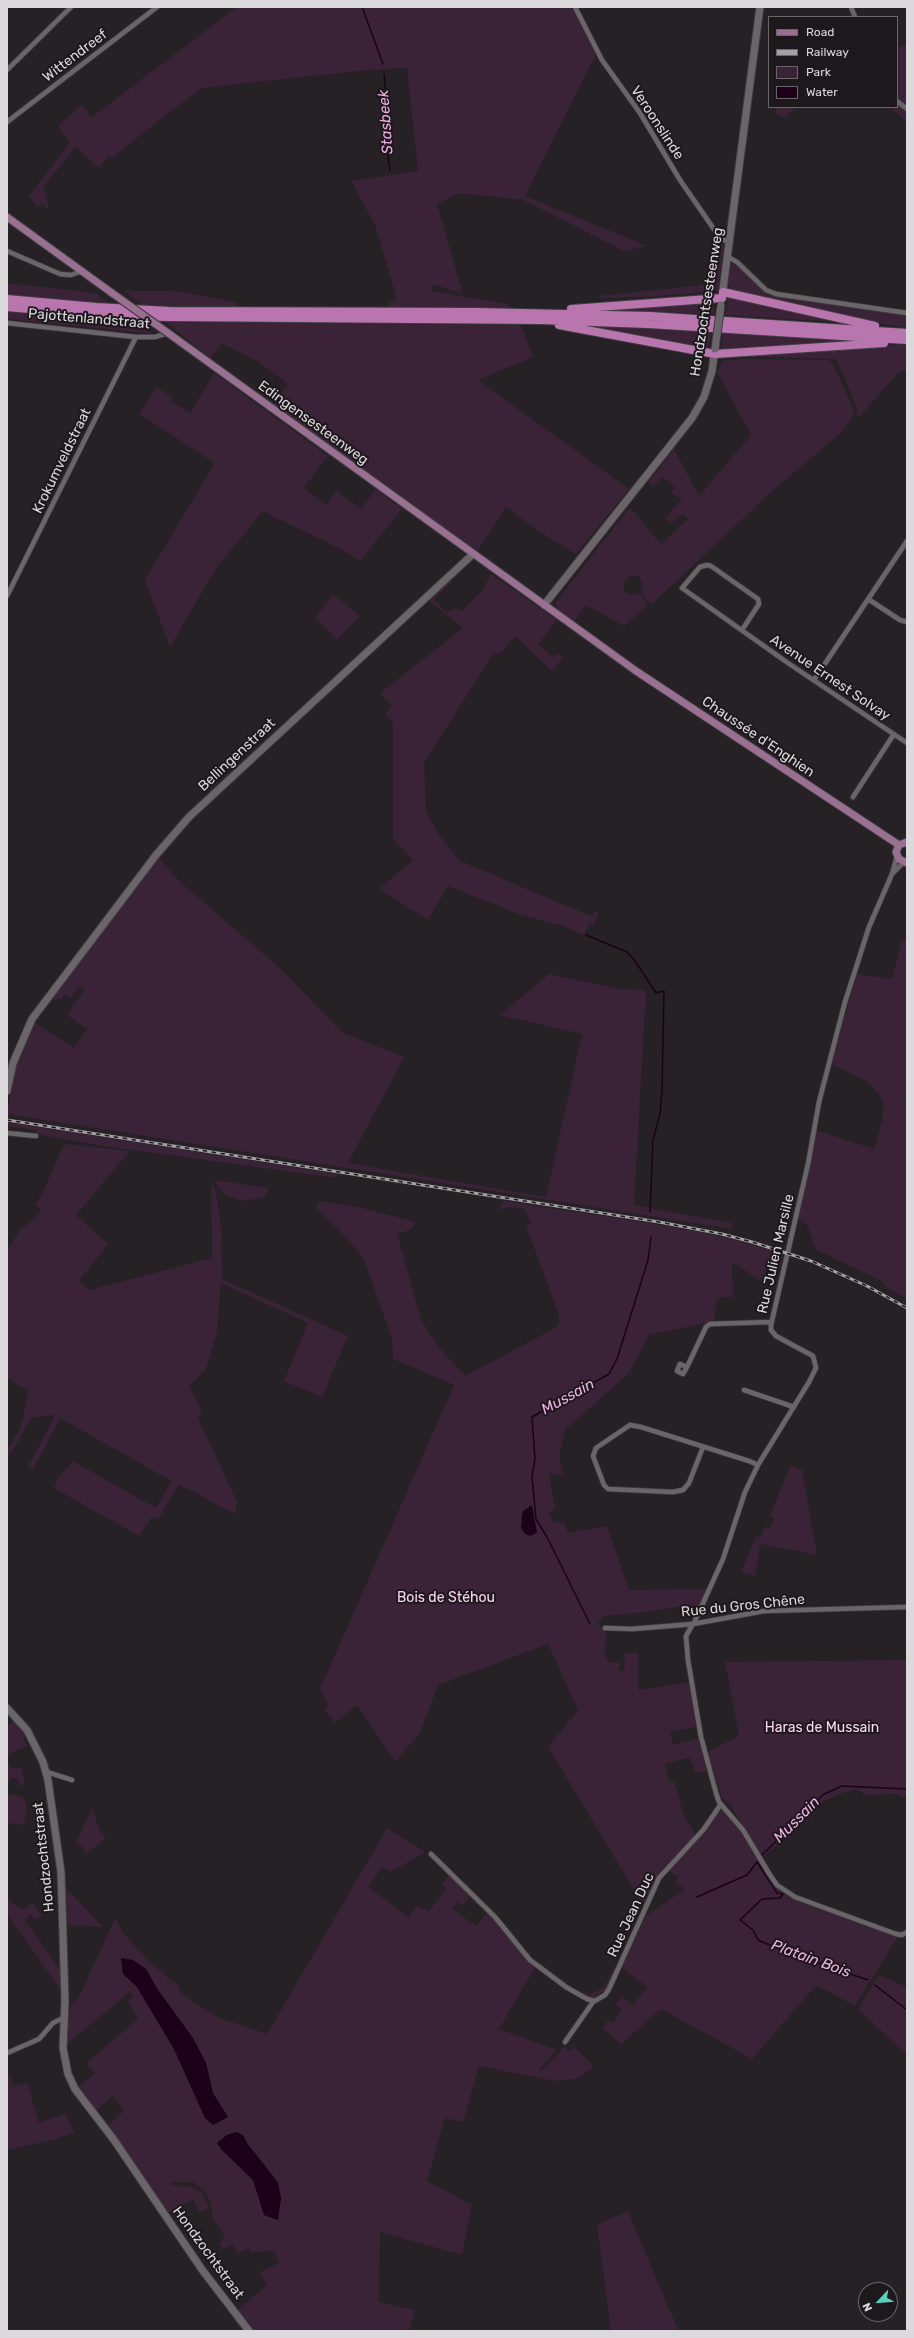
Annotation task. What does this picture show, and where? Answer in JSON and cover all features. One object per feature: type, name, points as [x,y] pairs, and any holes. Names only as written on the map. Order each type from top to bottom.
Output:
[{"type":"highway","points":[[555,314],[569,310],[722,298],[907,332]]},
{"type":"highway","points":[[7,300],[169,311],[555,314],[731,320],[907,332]]},
{"type":"highway","points":[[7,307],[97,315],[169,318],[540,320],[739,328],[907,340]]},
{"type":"highway","points":[[540,320],[715,351],[907,343]]},
{"type":"main road","name":"Edingensesteenweg","points":[[7,217],[605,649]]},
{"type":"main road","name":"Chaussée d'Enghien","points":[[605,649],[899,845]]},
{"type":"main road","points":[[906,862],[897,856],[899,845],[907,842]]},
{"type":"street","points":[[7,70],[71,7]]},
{"type":"street","name":"Wittendreef","points":[[7,122],[157,7]]},
{"type":"street","name":"Veroonslinde","points":[[575,7],[602,60],[640,113],[680,180],[720,238],[730,243]]},
{"type":"street","name":"Hondzochtsesteenweg","points":[[544,605],[692,418],[704,397],[712,371],[715,351],[760,7]]},
{"type":"street","points":[[898,102],[907,110]]},
{"type":"street","points":[[7,251],[60,274],[71,276],[82,271]]},
{"type":"street","points":[[728,257],[738,262],[766,290],[776,294],[907,312]]},
{"type":"street","name":"Pajottenlandstraat","points":[[7,323],[136,336],[155,337],[168,333]]},
{"type":"street","name":"Krokumveldstraat","points":[[7,596],[136,336]]},
{"type":"street","points":[[814,680],[907,542]]},
{"type":"street","name":"Bellingenstraat","points":[[7,1091],[13,1063],[32,1019],[156,855],[189,817],[473,554]]},
{"type":"street","name":"Avenue Ernest Solvay","points":[[742,630],[759,604],[758,599],[711,566],[707,564],[700,567],[682,588],[742,630],[814,680],[907,743]]},
{"type":"street","points":[[868,599],[900,620],[907,622]]},
{"type":"street","points":[[853,797],[894,734]]},
{"type":"street","name":"Rue Julien Marsille","points":[[694,1623],[723,1559],[745,1492],[758,1465],[809,1382],[816,1364],[809,1353],[776,1336],[771,1330],[771,1322],[808,1164],[819,1102],[845,1002],[869,927],[892,874],[897,856]]},
{"type":"street","name":"Rue Julien Marsille","points":[[892,874],[906,862]]},
{"type":"street","points":[[7,1133],[36,1136]]},
{"type":"street","points":[[687,1367],[706,1327],[710,1324],[771,1322]]},
{"type":"street","points":[[744,1390],[794,1407]]},
{"type":"street","points":[[703,1447],[689,1483],[683,1490],[673,1492],[608,1488],[604,1485],[593,1456],[596,1448],[630,1425],[703,1447],[758,1465]]},
{"type":"street","name":"Rue du Gros Chêne","points":[[605,1628],[632,1629],[694,1623],[764,1611],[907,1607]]},
{"type":"street","points":[[694,1623],[686,1636],[688,1660],[701,1737],[721,1804],[743,1830],[777,1885],[786,1893],[902,1935],[907,1932]]},
{"type":"street","name":"Hondzochtstraat","points":[[7,1708],[27,1730],[47,1772],[61,1872],[65,2017],[63,2048],[68,2074],[75,2089],[114,2140],[147,2190],[249,2331]]},
{"type":"street","points":[[47,1772],[72,1780]]},
{"type":"street","name":"Rue Jean Duc","points":[[565,2042],[595,2001],[605,1995],[613,1982],[657,1881],[710,1821],[721,1804]]},
{"type":"street","points":[[431,1854],[496,1917],[530,1960],[571,1990],[587,1999],[595,2001]]},
{"type":"street","points":[[7,2053],[39,2039],[53,2023],[65,2017]]},
{"type":"green space","points":[[237,7],[572,7],[596,54],[525,196],[647,246],[624,251],[523,200],[457,194],[437,204],[463,294],[433,284],[432,291],[509,304],[509,308],[390,307],[390,302],[397,300],[375,225],[351,181],[418,171],[407,68],[367,70],[201,88],[111,158],[109,155],[99,168],[76,147],[43,187],[50,211],[41,203],[37,207],[29,196],[69,143],[58,126],[82,104],[92,117]]},
{"type":"green space","points":[[907,45],[907,106],[898,99],[898,47]]},
{"type":"green space","points":[[898,103],[907,111],[907,122],[891,108],[898,108]]},
{"type":"green space","points":[[777,108],[796,108],[784,117],[775,114]]},
{"type":"green space","points":[[720,242],[724,246],[718,291],[647,297],[600,298],[597,296],[712,284]]},
{"type":"green space","points":[[734,264],[769,295],[907,315],[907,327],[887,325],[731,292],[729,287],[729,270],[731,265]]},
{"type":"green space","points":[[7,283],[96,293],[111,304],[7,295]]},
{"type":"green space","points":[[125,291],[175,291],[236,302],[238,308],[143,306]]},
{"type":"green space","points":[[728,297],[826,317],[824,321],[725,315]]},
{"type":"green space","points":[[714,303],[714,314],[622,311],[622,308]]},
{"type":"green space","points":[[7,310],[134,321],[154,334],[7,319]]},
{"type":"green space","points":[[166,322],[521,325],[533,357],[478,380],[629,489],[576,554],[538,531],[506,507],[477,552],[273,406],[288,384],[257,361],[222,344],[210,358]]},
{"type":"green space","points":[[603,327],[705,330],[710,331],[711,335],[708,349],[603,330]]},
{"type":"green space","points":[[723,331],[841,339],[840,342],[721,351]]},
{"type":"green space","points":[[907,345],[907,370],[900,371],[858,418],[856,406],[836,359],[729,356],[728,354]]},
{"type":"green space","points":[[739,359],[827,360],[832,362],[854,410],[853,416],[843,431],[771,492],[652,604],[650,604],[641,592],[643,586],[640,578],[635,575],[627,578],[623,584],[625,591],[631,595],[639,593],[648,605],[624,626],[586,605],[574,621],[557,609],[556,602],[630,507],[661,544],[688,519],[683,514],[671,523],[665,518],[682,500],[670,492],[675,487],[662,477],[653,486],[648,483],[674,449],[699,496],[751,435],[717,372],[723,361]]},
{"type":"green space","points":[[214,373],[328,456],[304,488],[327,505],[336,491],[362,509],[375,489],[402,509],[360,561],[344,551],[263,511],[215,570],[170,647],[145,580],[215,463],[139,414],[156,387],[172,397],[171,401],[190,413]]},
{"type":"green space","points":[[491,574],[557,620],[538,644],[553,657],[557,653],[563,658],[552,671],[515,636],[502,652],[493,654],[424,763],[426,811],[439,835],[460,861],[591,916],[596,911],[599,913],[593,925],[590,924],[584,935],[566,927],[519,914],[448,886],[428,920],[379,889],[413,860],[393,839],[393,723],[385,715],[391,705],[380,693],[463,628],[428,600],[451,579],[452,582],[434,599],[447,613],[456,608],[462,611],[482,591]]},
{"type":"green space","points":[[333,594],[360,616],[337,639],[315,618]]},
{"type":"green space","points":[[158,857],[178,880],[280,968],[343,1033],[404,1057],[348,1163],[546,1197],[582,1034],[500,1015],[549,974],[620,989],[646,990],[634,1205],[732,1223],[732,1229],[7,1114],[15,1066],[34,1022],[74,1048],[87,1029],[67,1015],[85,989],[79,986],[70,998],[65,994],[61,1000],[58,998],[55,1001],[50,996]]},
{"type":"green space","points":[[907,936],[907,1299],[887,1288],[883,1282],[817,1250],[814,1246],[808,1226],[797,1217],[816,1130],[874,1149],[883,1117],[883,1103],[881,1097],[868,1082],[831,1064],[857,974],[892,979],[901,944]]},
{"type":"green space","points":[[7,1122],[337,1174],[336,1178],[104,1146],[36,1134],[36,1130],[7,1126]]},
{"type":"green space","points":[[64,1144],[130,1151],[76,1215],[108,1244],[79,1281],[89,1290],[212,1258],[211,1185],[215,1187],[221,1227],[222,1279],[348,1336],[322,1397],[284,1381],[308,1323],[221,1283],[217,1333],[206,1369],[189,1386],[202,1412],[198,1418],[237,1502],[235,1514],[179,1484],[159,1518],[152,1517],[139,1536],[54,1488],[58,1478],[73,1461],[156,1508],[171,1481],[60,1418],[33,1469],[28,1467],[55,1416],[52,1415],[31,1418],[10,1455],[7,1454],[7,1449],[19,1431],[23,1419],[28,1391],[7,1378],[7,1250],[20,1230],[42,1211],[35,1205],[42,1194]]},
{"type":"green space","points":[[215,1180],[267,1188],[269,1190],[265,1196],[242,1201],[225,1195],[215,1183]]},
{"type":"green space","name":"Bois de Stéhou","points":[[319,1201],[358,1207],[416,1222],[410,1230],[397,1234],[421,1320],[438,1346],[465,1376],[555,1328],[559,1322],[559,1315],[526,1226],[531,1223],[525,1209],[509,1207],[500,1210],[503,1201],[650,1223],[726,1237],[783,1254],[780,1269],[766,1266],[764,1283],[732,1262],[733,1297],[717,1298],[714,1321],[649,1335],[629,1373],[565,1430],[559,1456],[563,1476],[549,1473],[555,1509],[549,1512],[553,1523],[558,1522],[565,1524],[568,1533],[607,1526],[629,1590],[707,1589],[700,1607],[691,1605],[639,1613],[601,1616],[603,1620],[598,1622],[603,1631],[606,1631],[605,1656],[609,1662],[620,1663],[619,1671],[624,1671],[625,1653],[638,1653],[638,1690],[690,1682],[697,1727],[670,1731],[673,1745],[700,1738],[707,1771],[695,1773],[690,1757],[665,1764],[669,1782],[674,1781],[683,1813],[696,1836],[654,1881],[645,1908],[548,1747],[578,1710],[548,1644],[438,1685],[420,1733],[395,1762],[357,1705],[335,1723],[325,1710],[328,1705],[320,1689],[454,1385],[393,1359],[392,1340],[363,1257],[336,1227],[316,1208]]},
{"type":"green space","points":[[790,1466],[802,1470],[817,1555],[760,1544],[755,1576],[741,1572],[756,1536],[760,1538],[765,1527],[770,1528],[774,1519],[770,1516]]},
{"type":"green space","name":"Haras de Mussain","points":[[907,1660],[907,1798],[895,1794],[867,1795],[855,1789],[834,1796],[821,1803],[762,1858],[731,1806],[722,1798],[708,1752],[739,1735],[725,1662]]},
{"type":"green space","points":[[15,1719],[26,1735],[23,1737],[27,1746],[7,1755],[7,1726]]},
{"type":"green space","points":[[7,1759],[11,1769],[21,1767],[25,1784],[20,1786],[18,1779],[13,1778],[10,1779],[7,1785]]},
{"type":"green space","points":[[7,1794],[21,1796],[25,1800],[27,1806],[24,1825],[7,1823]]},
{"type":"green space","points":[[92,1808],[99,1829],[106,1838],[86,1854],[82,1846],[76,1842]]},
{"type":"green space","points":[[720,1811],[724,1811],[742,1832],[769,1878],[782,1894],[898,1936],[855,2006],[816,1985],[752,2059],[661,2009],[621,2044],[603,2028],[608,2020],[612,2023],[622,2010],[615,2004],[622,1996],[633,2005],[647,1987],[620,1966],[646,1916],[685,1889],[675,1882],[678,1877],[668,1870]]},
{"type":"green space","points":[[387,1828],[425,1852],[391,1872],[382,1867],[368,1887],[408,1917],[418,1905],[428,1912],[447,1888],[442,1884],[449,1875],[470,1896],[463,1906],[457,1902],[452,1909],[476,1926],[488,1911],[536,1966],[499,2029],[557,2050],[539,2070],[541,2071],[564,2046],[570,2051],[574,2047],[592,2064],[592,2069],[575,2079],[555,2081],[479,2066],[463,2122],[445,2118],[427,2181],[472,2205],[462,2255],[380,2232],[379,2302],[415,2310],[409,2331],[252,2331],[236,2311],[267,2285],[260,2272],[279,2263],[274,2251],[251,2252],[248,2248],[237,2254],[233,2244],[223,2249],[219,2244],[225,2235],[212,2218],[211,2203],[206,2193],[193,2182],[171,2182],[171,2185],[191,2187],[198,2190],[203,2194],[209,2208],[199,2212],[193,2200],[166,2214],[107,2126],[124,2111],[113,2096],[96,2111],[77,2088],[95,2073],[86,2063],[138,2019],[128,2002],[134,1995],[130,1992],[66,2045],[68,2009],[78,1998],[115,1918],[124,1934],[148,1960],[174,1983],[176,1982],[182,1994],[217,2017],[267,2034]],"holes":[[[146,1969],[158,1990],[193,2038],[206,2063],[213,2093],[227,2117],[205,2118],[174,2049],[137,1987]],[[227,2135],[243,2135],[247,2143],[277,2180],[281,2198],[278,2220],[264,2215],[253,2180],[221,2149],[217,2142]]]},
{"type":"green space","points":[[64,1886],[103,1927],[65,1925]]},
{"type":"green space","points":[[7,1898],[17,1907],[25,1910],[32,1902],[42,1916],[36,1920],[31,1914],[25,1920],[63,1974],[63,1993],[7,1914]]},
{"type":"green space","points":[[525,1952],[549,1972],[575,1989],[589,1994],[600,1990],[606,1984],[614,1967],[617,1968],[606,1990],[592,1999],[584,1997],[533,1961]]},
{"type":"green space","points":[[879,1975],[907,1987],[907,2055],[858,2009]]},
{"type":"green space","points":[[7,2076],[11,2076],[12,2086],[27,2083],[39,2123],[65,2114],[75,2133],[52,2140],[7,2150]]},
{"type":"green space","points":[[628,2211],[679,2331],[611,2331],[597,2225]]},
{"type":"water","points":[[532,1505],[537,1533],[530,1536],[525,1534],[521,1528],[523,1511]]},
{"type":"water","points":[[121,1958],[133,1960],[146,1969],[158,1990],[193,2038],[206,2063],[213,2093],[228,2117],[213,2125],[205,2118],[174,2049],[137,1987],[123,1974]]},
{"type":"water","points":[[236,2132],[243,2135],[247,2143],[278,2183],[281,2198],[278,2220],[264,2215],[253,2180],[221,2149],[217,2143],[227,2135]]},
{"type":"waterway","name":"Stasbeek","points":[[362,7],[383,64]]},
{"type":"waterway","name":"Stasbeek","points":[[384,74],[386,93],[384,128],[390,170]]},
{"type":"waterway","points":[[586,935],[627,952],[635,961],[656,993],[664,991],[662,1091],[660,1114],[653,1140],[650,1212]]},
{"type":"waterway","name":"Mussain","points":[[590,1624],[548,1539],[536,1519],[532,1477],[535,1459],[532,1417],[609,1374],[617,1359],[648,1260],[651,1237]]},
{"type":"waterway","name":"Mussain","points":[[762,1855],[824,1794],[842,1786],[907,1789]]},
{"type":"waterway","name":"Mussain","points":[[697,1897],[747,1875],[757,1862],[777,1893],[783,1894]]},
{"type":"waterway","name":"Platain Bois","points":[[783,1894],[780,1898],[762,1899],[740,1920],[753,1930],[758,1940],[786,1952],[868,1980]]},
{"type":"waterway","name":"Platain Bois","points":[[875,1985],[907,2010]]},
{"type":"railway","points":[[7,1120],[659,1222],[722,1234],[811,1261],[867,1286],[907,1308]]}]
